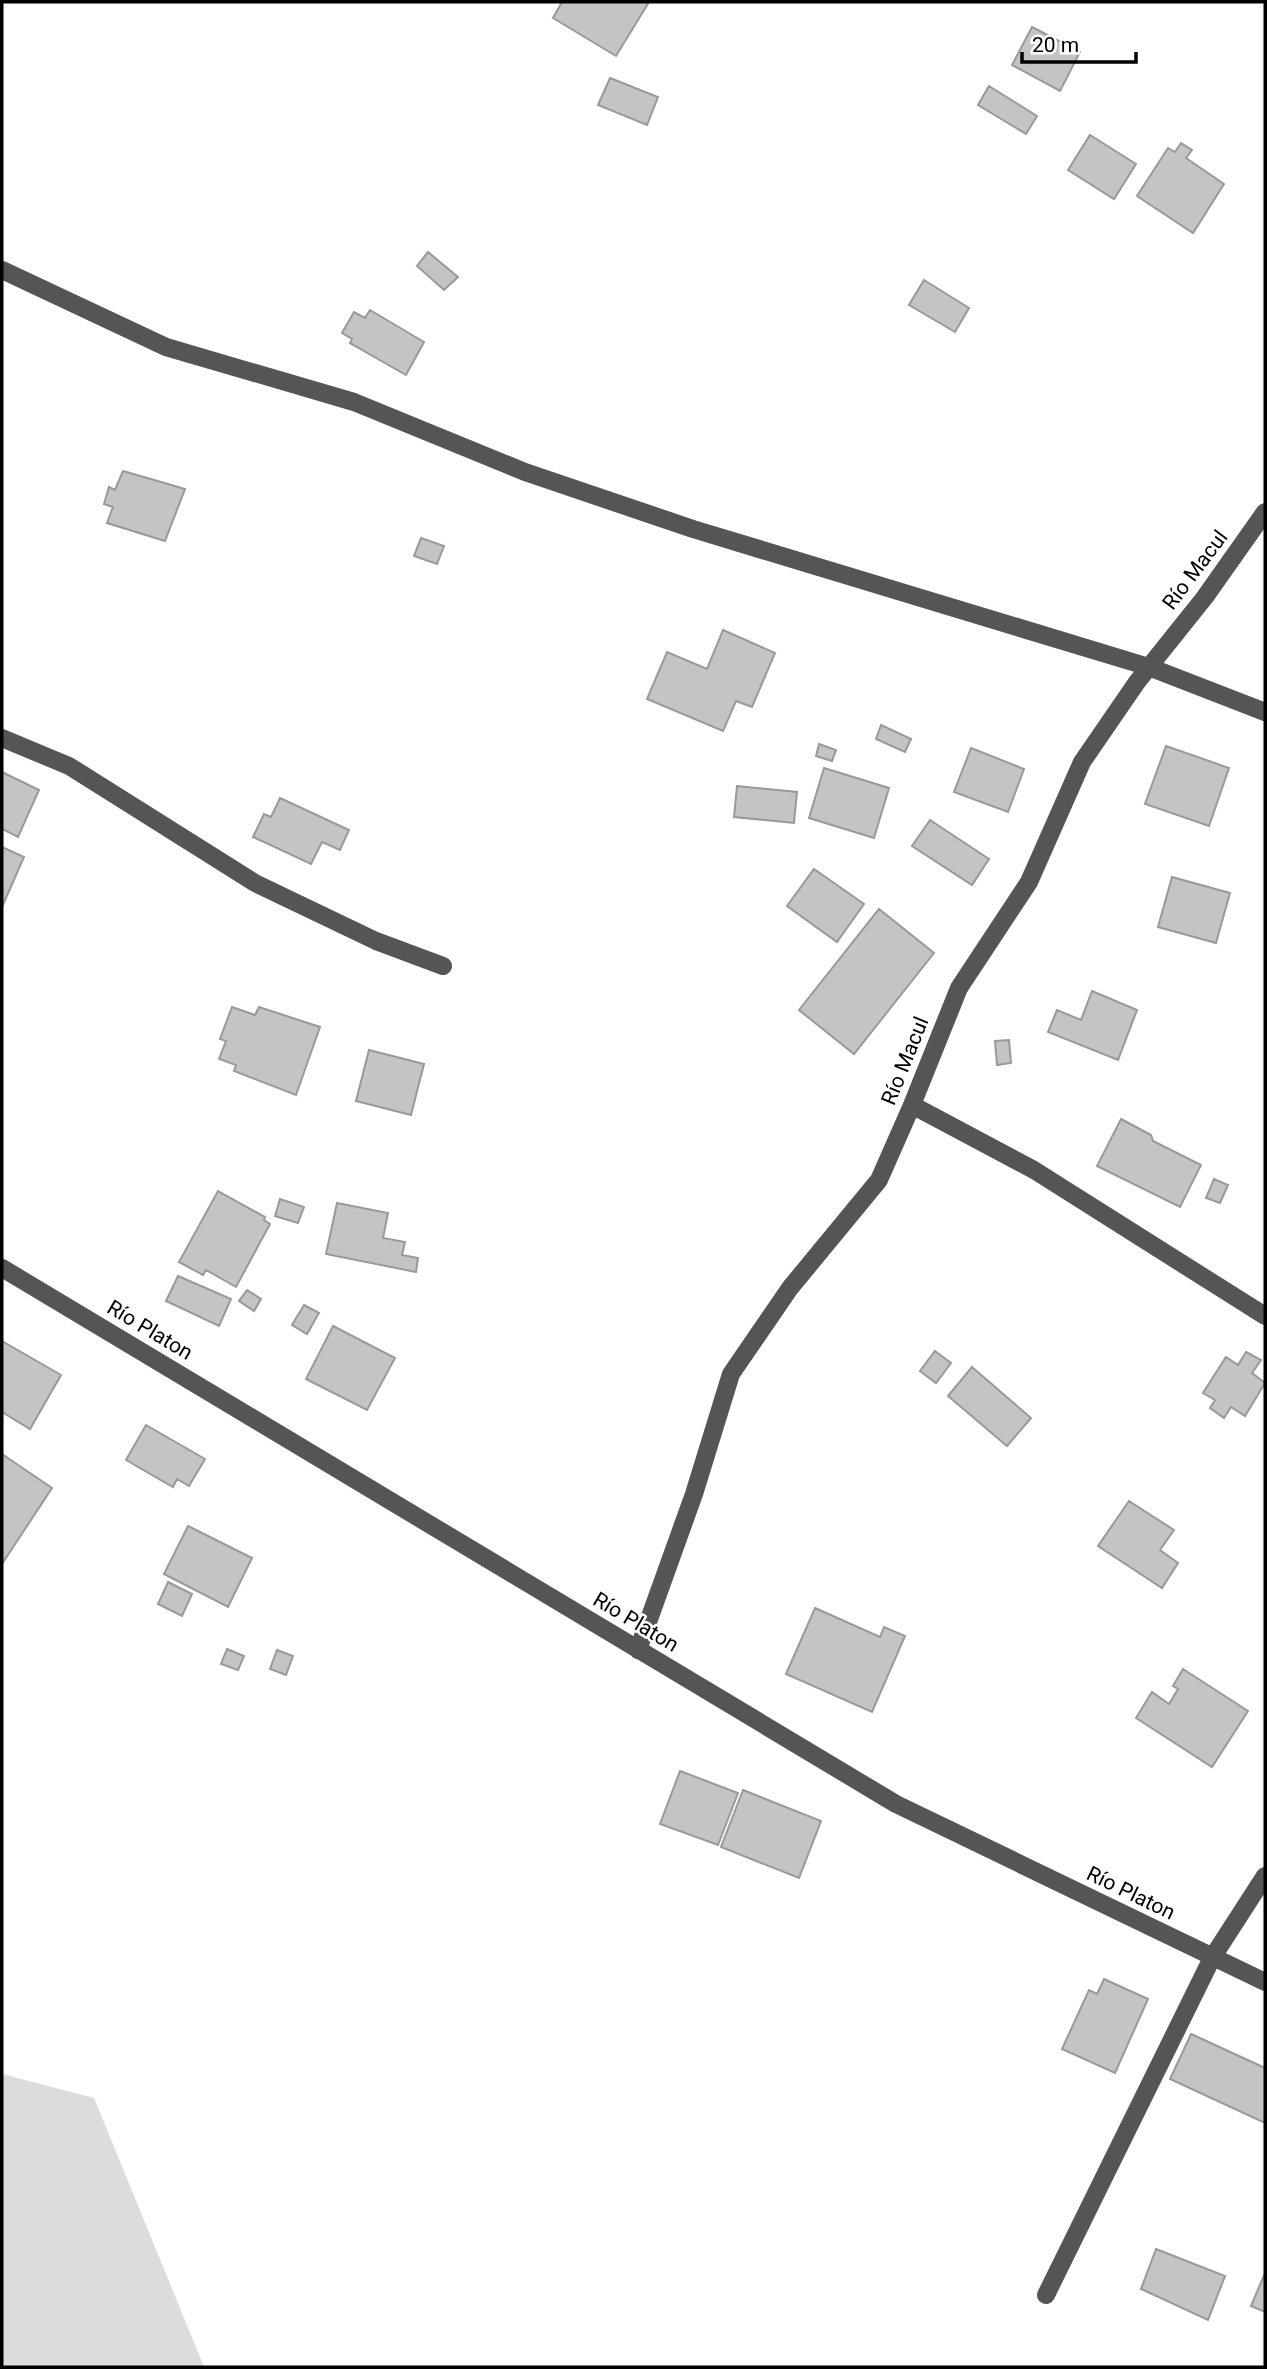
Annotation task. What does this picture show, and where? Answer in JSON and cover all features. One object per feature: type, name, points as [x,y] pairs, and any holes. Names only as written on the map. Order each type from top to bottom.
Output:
[{"type":"street","points":[[2,270],[166,347],[354,402],[525,472],[693,530],[1149,667],[1265,712]]},
{"type":"street","name":"Río Macul","points":[[638,1650],[694,1494],[731,1374],[790,1287],[879,1180],[959,988],[1029,882],[1082,762],[1265,512]]},
{"type":"street","points":[[2,738],[69,766],[255,883],[376,941],[443,966]]},
{"type":"street","points":[[912,1105],[1034,1170],[1265,1316]]},
{"type":"street","name":"Río Platon","points":[[2,1269],[896,1804],[1265,1982]]},
{"type":"street","points":[[1046,2295],[1212,1958],[1265,1876]]},
{"type":"shaded area","points":[[2,2074],[94,2098],[204,2367],[2,2367]]},
{"type":"building","points":[[562,2],[649,2],[616,56],[553,18]]},
{"type":"building","points":[[1032,27],[1080,52],[1060,91],[1012,65]]},
{"type":"building","points":[[610,78],[658,97],[647,125],[598,105]]},
{"type":"building","points":[[989,86],[1037,116],[1026,134],[978,105]]},
{"type":"building","points":[[1090,135],[1136,164],[1114,199],[1068,170]]},
{"type":"building","points":[[1181,143],[1192,150],[1186,158],[1224,184],[1193,233],[1137,196],[1168,148],[1175,152]]},
{"type":"building","points":[[428,252],[458,277],[444,290],[417,266]]},
{"type":"building","points":[[924,280],[969,308],[955,332],[909,305]]},
{"type":"building","points":[[370,310],[424,342],[406,375],[350,343],[352,339],[342,333],[354,312],[365,318]]},
{"type":"building","points":[[123,471],[185,489],[165,541],[107,523],[113,507],[104,504],[109,487],[115,490]]},
{"type":"building","points":[[421,538],[444,546],[437,564],[414,556]]},
{"type":"building","points":[[723,630],[775,653],[752,707],[736,701],[723,731],[647,699],[667,652],[707,669]]},
{"type":"building","points":[[881,725],[911,739],[905,752],[876,739]]},
{"type":"building","points":[[819,744],[836,750],[832,761],[816,756]]},
{"type":"building","points":[[1166,746],[1229,768],[1209,826],[1145,804]]},
{"type":"building","points":[[971,748],[1024,769],[1008,812],[954,792]]},
{"type":"building","points":[[824,768],[889,788],[874,838],[809,818]]},
{"type":"building","points":[[2,772],[39,790],[18,837],[2,829]]},
{"type":"building","points":[[737,786],[797,792],[794,823],[734,817]]},
{"type":"building","points":[[280,798],[349,830],[340,850],[322,842],[311,864],[253,837],[264,814],[271,817]]},
{"type":"building","points":[[930,820],[989,859],[972,885],[912,846]]},
{"type":"building","points":[[2,847],[24,857],[2,907]]},
{"type":"building","points":[[814,869],[864,904],[837,942],[787,906]]},
{"type":"building","points":[[1172,877],[1230,893],[1216,943],[1158,927]]},
{"type":"building","points":[[879,909],[934,953],[854,1054],[799,1010]]},
{"type":"building","points":[[1092,991],[1137,1010],[1118,1060],[1048,1032],[1057,1010],[1081,1020]]},
{"type":"building","points":[[232,1007],[255,1015],[259,1007],[320,1027],[296,1095],[234,1071],[236,1065],[219,1059],[226,1041],[220,1039]]},
{"type":"building","points":[[1009,1040],[1011,1063],[997,1065],[995,1041]]},
{"type":"building","points":[[369,1050],[424,1064],[411,1115],[356,1101]]},
{"type":"building","points":[[1121,1119],[1151,1135],[1153,1141],[1201,1165],[1180,1207],[1097,1166]]},
{"type":"building","points":[[1214,1179],[1228,1185],[1220,1203],[1206,1198]]},
{"type":"building","points":[[218,1191],[265,1217],[264,1220],[270,1224],[236,1287],[206,1270],[203,1275],[179,1262]]},
{"type":"building","points":[[280,1199],[304,1207],[298,1223],[275,1216]]},
{"type":"building","points":[[337,1203],[388,1213],[383,1238],[405,1242],[402,1255],[418,1258],[416,1272],[326,1254]]},
{"type":"building","points":[[178,1276],[231,1299],[219,1326],[166,1301]]},
{"type":"building","points":[[247,1290],[261,1299],[254,1311],[239,1301]]},
{"type":"building","points":[[304,1305],[319,1313],[307,1334],[292,1325]]},
{"type":"building","points":[[333,1326],[395,1358],[367,1410],[306,1379]]},
{"type":"building","points":[[2,1341],[61,1375],[30,1429],[2,1412]]},
{"type":"building","points":[[935,1351],[951,1363],[936,1383],[920,1371]]},
{"type":"building","points":[[1246,1352],[1261,1360],[1252,1373],[1265,1383],[1245,1416],[1231,1407],[1224,1418],[1210,1408],[1215,1400],[1203,1393],[1226,1357],[1238,1365]]},
{"type":"building","points":[[972,1367],[1031,1418],[1007,1446],[948,1396]]},
{"type":"building","points":[[146,1425],[205,1459],[189,1486],[177,1479],[173,1487],[126,1460]]},
{"type":"building","points":[[2,1454],[52,1488],[2,1564]]},
{"type":"building","points":[[1129,1501],[1174,1530],[1160,1550],[1178,1563],[1162,1588],[1098,1546]]},
{"type":"building","points":[[188,1526],[252,1558],[228,1607],[164,1574]]},
{"type":"building","points":[[168,1582],[192,1594],[182,1616],[158,1604]]},
{"type":"building","points":[[815,1608],[880,1637],[884,1627],[905,1636],[872,1712],[786,1674]]},
{"type":"building","points":[[227,1649],[244,1656],[238,1670],[221,1664]]},
{"type":"building","points":[[277,1650],[293,1656],[286,1675],[270,1669]]},
{"type":"building","points":[[1183,1669],[1248,1711],[1212,1767],[1136,1718],[1152,1692],[1169,1704],[1178,1689],[1173,1686]]},
{"type":"building","points":[[680,1771],[738,1793],[718,1845],[660,1824]]},
{"type":"building","points":[[743,1790],[821,1821],[799,1878],[721,1847]]},
{"type":"building","points":[[1104,1979],[1148,1999],[1115,2073],[1062,2049],[1089,1990],[1097,1994]]},
{"type":"building","points":[[1191,2034],[1265,2068],[1265,2123],[1170,2079]]},
{"type":"building","points":[[1156,2249],[1225,2276],[1208,2320],[1141,2289]]},
{"type":"building","points":[[1265,2273],[1265,2312],[1251,2306]]}]
